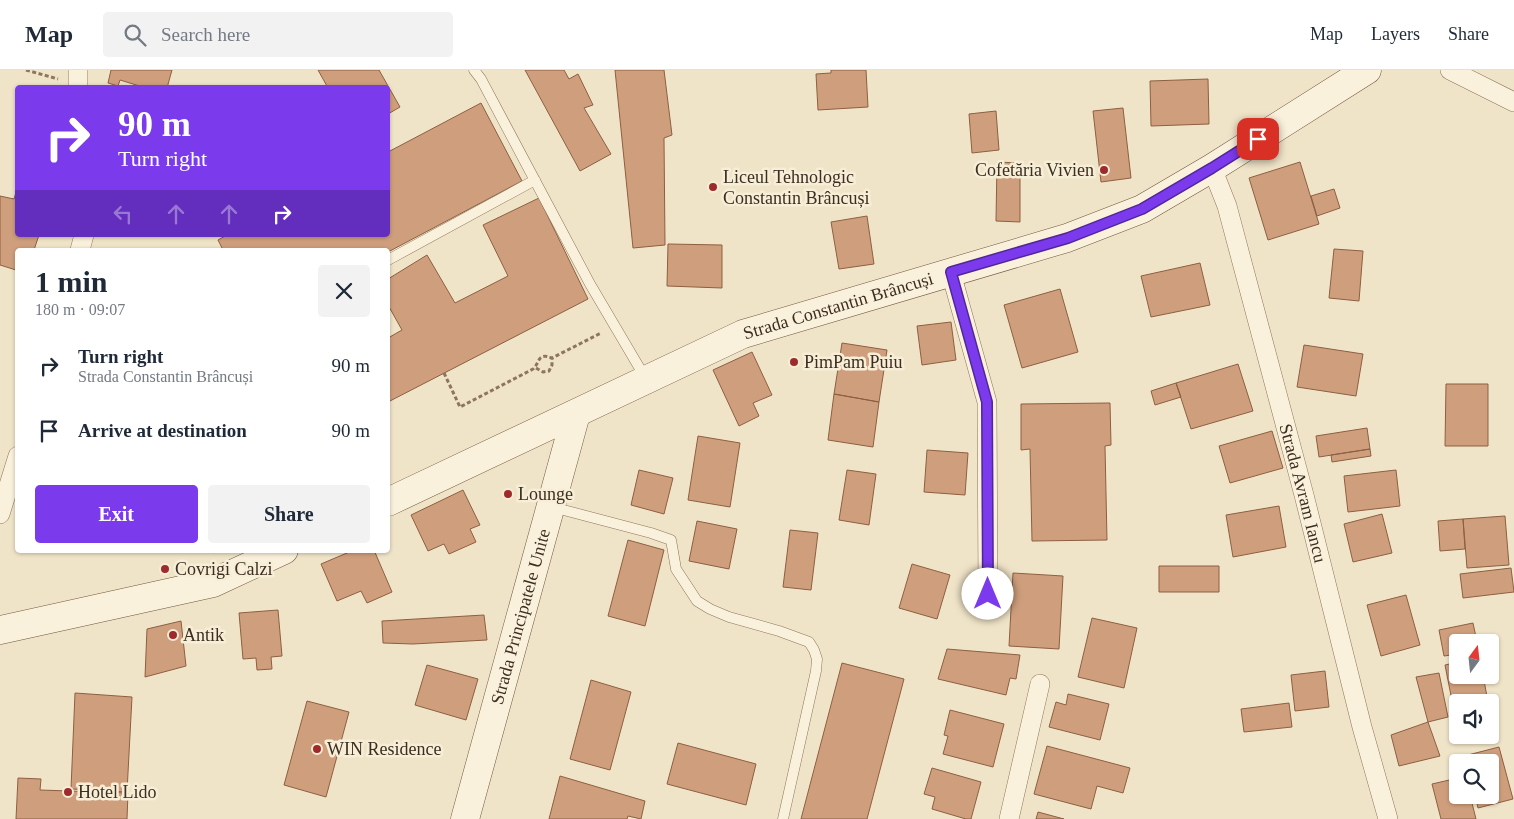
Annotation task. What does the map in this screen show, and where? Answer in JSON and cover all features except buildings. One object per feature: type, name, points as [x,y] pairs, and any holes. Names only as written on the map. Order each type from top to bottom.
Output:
[{"type":"street","name":"Strada Constantin Brâncuși","points":[[390,501],[743,334],[1068,238],[1142,209],[1212,168],[1367,70]]},
{"type":"street","points":[[1450,70],[1514,102]]},
{"type":"street","name":"Strada Avram Iancu","points":[[1212,168],[1227,206],[1302,485],[1362,727],[1388,819]]},
{"type":"street","points":[[951,272],[987,402],[988,594]]},
{"type":"street","name":"Strada Principatele Unite","points":[[465,819],[576,414]]},
{"type":"street","points":[[0,514],[15,466]]},
{"type":"street","points":[[0,630],[212,583],[277,553]]},
{"type":"street","points":[[1010,819],[1040,684]]},
{"type":"lane","points":[[474,70],[481,79],[590,284],[646,380]]},
{"type":"lane","points":[[390,259],[535,180]]},
{"type":"lane","points":[[551,507],[671,540],[676,569],[697,601],[729,617],[779,631],[809,642],[817,659],[816,671],[783,819]]},
{"type":"path","points":[[26,70],[78,81]]},
{"type":"path","points":[[444,373],[460,407],[536,368],[539,359],[543,356],[552,358],[615,326]]},
{"type":"path","points":[[536,368],[540,371],[549,371],[552,365],[552,358]]},
{"type":"place","name":"Cofetăria Vivien","points":[[1104,170]]},
{"type":"place","name":"Liceul Tehnologic Constantin Brâncuși","points":[[713,187]]},
{"type":"place","name":"PimPam Puiu","points":[[794,362]]},
{"type":"place","name":"Lounge","points":[[508,494]]},
{"type":"place","name":"Covrigi Calzi","points":[[165,569]]},
{"type":"place","name":"Antik","points":[[173,635]]},
{"type":"place","name":"WIN Residence","points":[[317,749]]},
{"type":"place","name":"Hotel Lido","points":[[68,792]]},
{"type":"route","points":[[988,594],[987,402],[951,272],[1068,238],[1142,209],[1258,139]]}]
